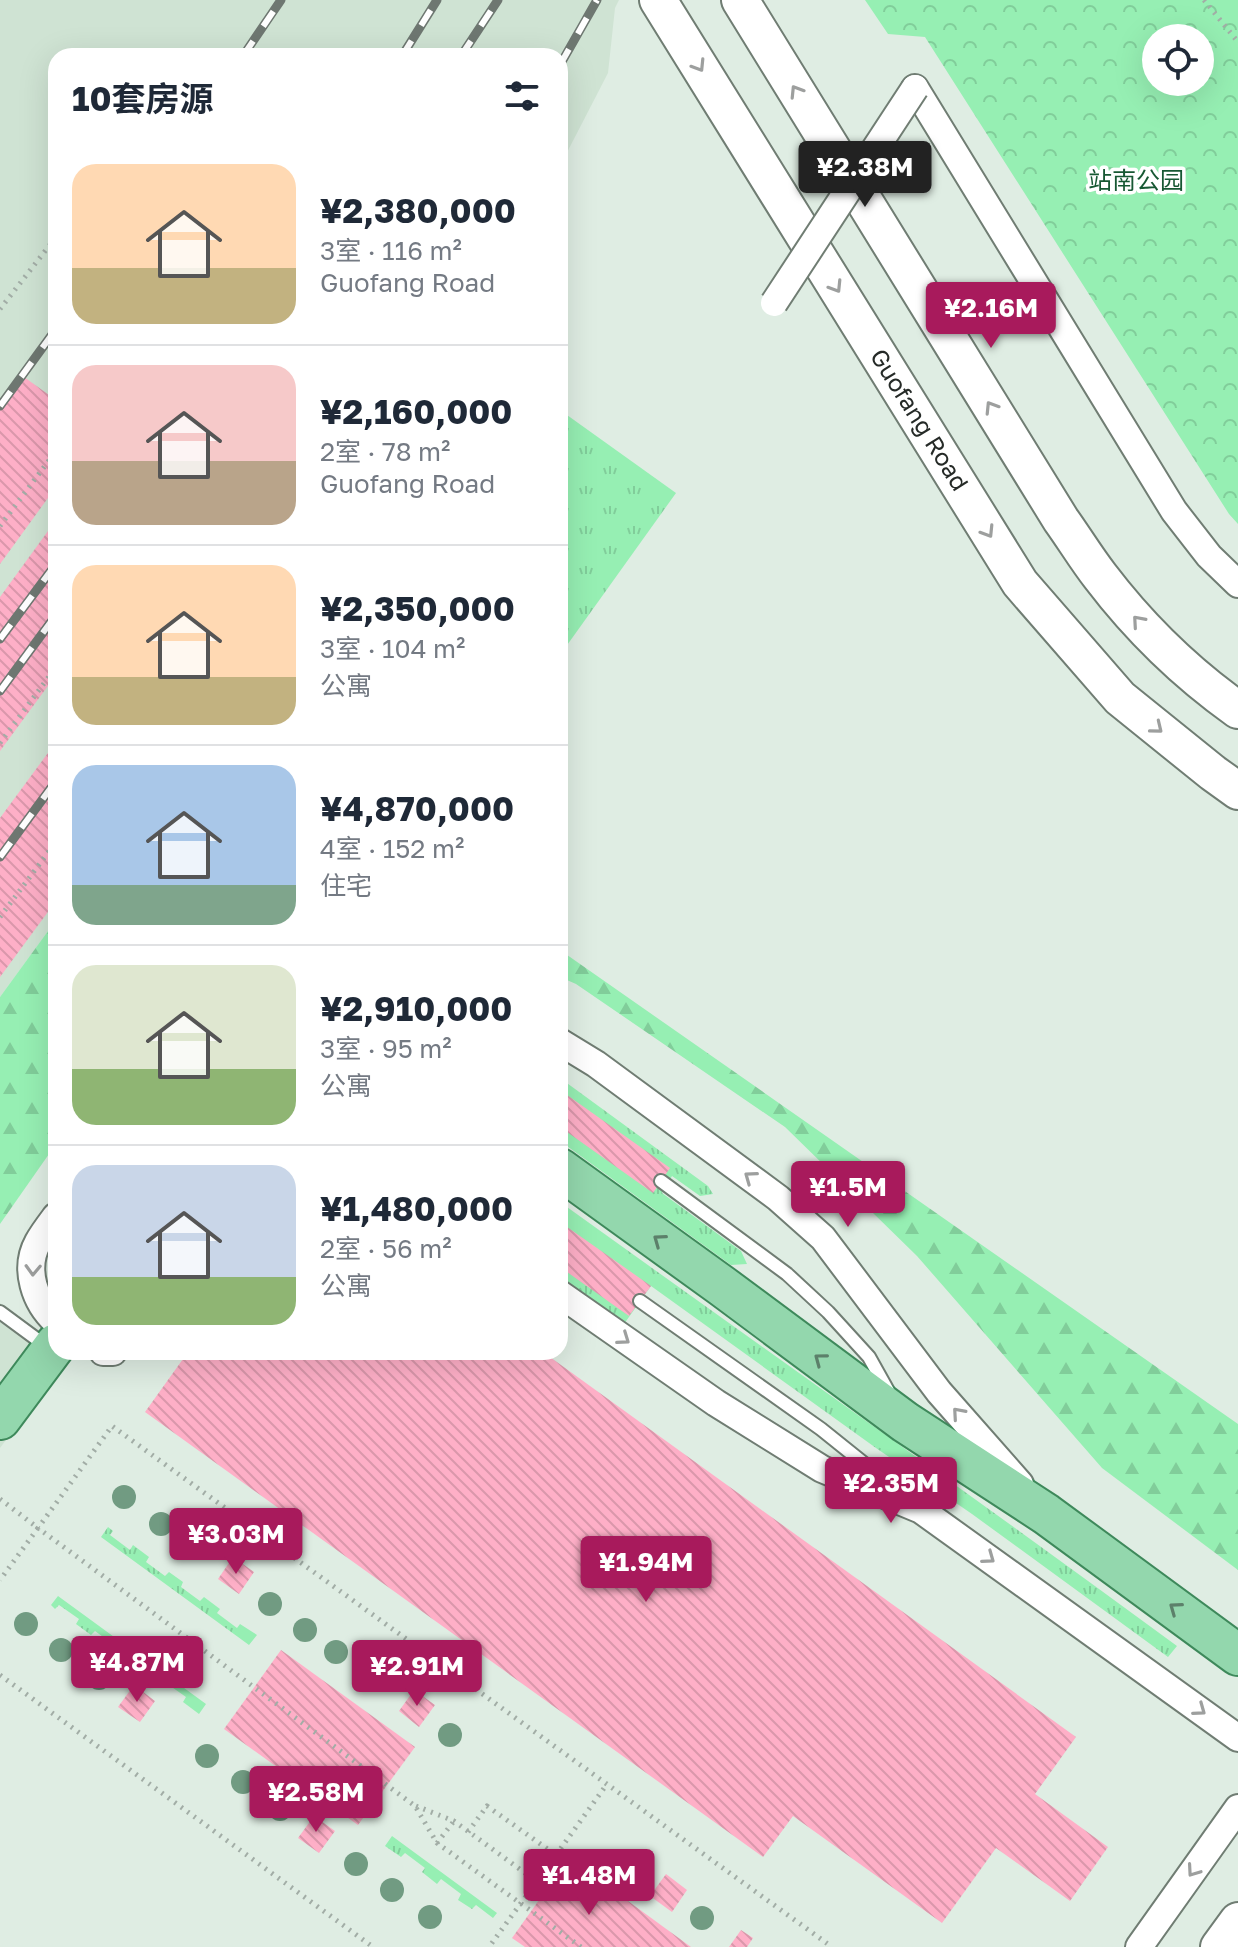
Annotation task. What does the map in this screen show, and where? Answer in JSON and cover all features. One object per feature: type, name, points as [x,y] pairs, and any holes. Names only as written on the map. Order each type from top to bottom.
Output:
[{"type":"main road","name":"Guofang Road","points":[[658,0],[1020,583],[1120,698],[1238,791]]},
{"type":"main road","points":[[740,0],[1061,520],[1100,576],[1153,637],[1213,692],[1238,710]]},
{"type":"main road","points":[[568,1175],[905,1422],[1046,1514],[1238,1655]]},
{"type":"main road","points":[[0,1419],[48,1349]]},
{"type":"main road","points":[[1219,1947],[1238,1921]]},
{"type":"street","points":[[774,303],[915,88],[1174,511],[1209,556],[1238,584]]},
{"type":"street","points":[[568,1047],[596,1064],[778,1198],[823,1238],[939,1392],[1046,1514]]},
{"type":"street","points":[[48,1227],[36,1244],[30,1276],[48,1321]]},
{"type":"street","points":[[568,1300],[716,1403],[822,1469],[921,1510],[1238,1738]]},
{"type":"street","points":[[1139,1947],[1238,1808]]},
{"type":"lane","points":[[661,1181],[777,1267],[828,1312],[869,1357],[905,1422]]},
{"type":"lane","points":[[640,1301],[821,1429],[921,1510]]},
{"type":"lane","points":[[0,1312],[48,1336]]},
{"type":"path","points":[[1204,0],[1238,42]]},
{"type":"path","points":[[0,309],[48,247]]},
{"type":"path","points":[[0,526],[48,462]]},
{"type":"path","points":[[0,743],[48,678]]},
{"type":"path","points":[[0,917],[48,853]]},
{"type":"path","points":[[0,1580],[112,1426],[832,1947]]},
{"type":"path","points":[[0,1499],[415,1806],[454,1821],[536,1881]]},
{"type":"path","points":[[0,1675],[373,1947]]},
{"type":"path","points":[[489,1947],[607,1784]]},
{"type":"path","points":[[415,1806],[437,1843],[581,1947]]},
{"type":"path","points":[[468,1832],[487,1806],[556,1855]]},
{"type":"path","points":[[437,1843],[454,1821]]},
{"type":"shaded area","points":[[0,0],[619,0],[615,8],[608,73],[568,150],[568,48],[48,48],[48,931],[0,997]]},
{"type":"shaded area","points":[[0,1303],[48,1339],[48,1360],[65,1360],[0,1448]]},
{"type":"green space","name":"站南公园","points":[[865,0],[1238,0],[1238,524],[1229,514],[925,37],[888,34]]},
{"type":"green space","points":[[568,416],[676,493],[568,644]]},
{"type":"green space","points":[[48,931],[48,1155],[0,1224],[0,997]]},
{"type":"green space","points":[[568,956],[1238,1424],[1238,1570],[1102,1468],[917,1256],[785,1127],[568,980]]},
{"type":"green space","points":[[568,1084],[708,1186],[713,1194],[700,1196],[672,1176],[662,1193],[741,1251],[747,1264],[731,1265],[568,1147]]},
{"type":"green space","points":[[568,1208],[1177,1646],[1168,1657],[651,1286],[624,1324],[568,1284]]},
{"type":"green space","points":[[108,1527],[113,1531],[110,1535],[130,1550],[133,1545],[149,1557],[146,1562],[165,1576],[169,1572],[183,1582],[181,1587],[200,1601],[204,1597],[220,1609],[217,1613],[237,1628],[240,1624],[257,1635],[249,1645],[101,1537]]},
{"type":"green space","points":[[58,1596],[206,1704],[199,1714],[183,1702],[186,1697],[166,1683],[162,1687],[147,1675],[149,1670],[130,1656],[126,1660],[112,1650],[114,1645],[95,1631],[91,1635],[76,1624],[79,1619],[59,1605],[55,1609],[51,1605]]},
{"type":"green space","points":[[392,1836],[497,1913],[493,1918],[476,1905],[472,1909],[458,1900],[461,1894],[441,1879],[437,1884],[422,1872],[425,1868],[405,1853],[401,1857],[385,1846]]},
{"type":"building","points":[[24,377],[48,394],[48,498],[0,564],[0,409]]},
{"type":"building","points":[[48,531],[48,686],[0,751],[0,597]]},
{"type":"building","points":[[48,753],[48,912],[0,977],[0,818]]},
{"type":"building","points":[[568,1096],[670,1168],[653,1193],[568,1133]]},
{"type":"building","points":[[568,1228],[651,1286],[629,1316],[568,1273]]},
{"type":"building","points":[[182,1360],[554,1360],[1076,1737],[1035,1794],[1108,1847],[1070,1901],[996,1848],[942,1923],[793,1816],[763,1857],[145,1412]]},
{"type":"building","points":[[196,1532],[208,1540],[195,1558],[183,1550]]},
{"type":"building","points":[[233,1557],[254,1572],[239,1594],[218,1579]]},
{"type":"building","points":[[281,1650],[415,1747],[358,1825],[224,1729]]},
{"type":"building","points":[[134,1685],[155,1701],[140,1722],[118,1707]]},
{"type":"building","points":[[414,1690],[435,1705],[419,1727],[399,1711]]},
{"type":"building","points":[[314,1816],[335,1831],[319,1853],[298,1838]]},
{"type":"building","points":[[569,1858],[691,1947],[525,1947],[512,1938]]},
{"type":"building","points":[[666,1874],[687,1890],[672,1912],[650,1896]]},
{"type":"building","points":[[741,1930],[753,1938],[747,1947],[729,1947]]},
{"type":"railway","points":[[248,48],[281,0]]},
{"type":"railway","points":[[407,48],[437,0]]},
{"type":"railway","points":[[466,48],[498,0]]},
{"type":"railway","points":[[568,51],[597,0]]},
{"type":"railway","points":[[0,406],[48,340]]},
{"type":"railway","points":[[0,639],[48,575]]},
{"type":"railway","points":[[0,691],[48,626]]},
{"type":"railway","points":[[0,857],[48,792]]}]
